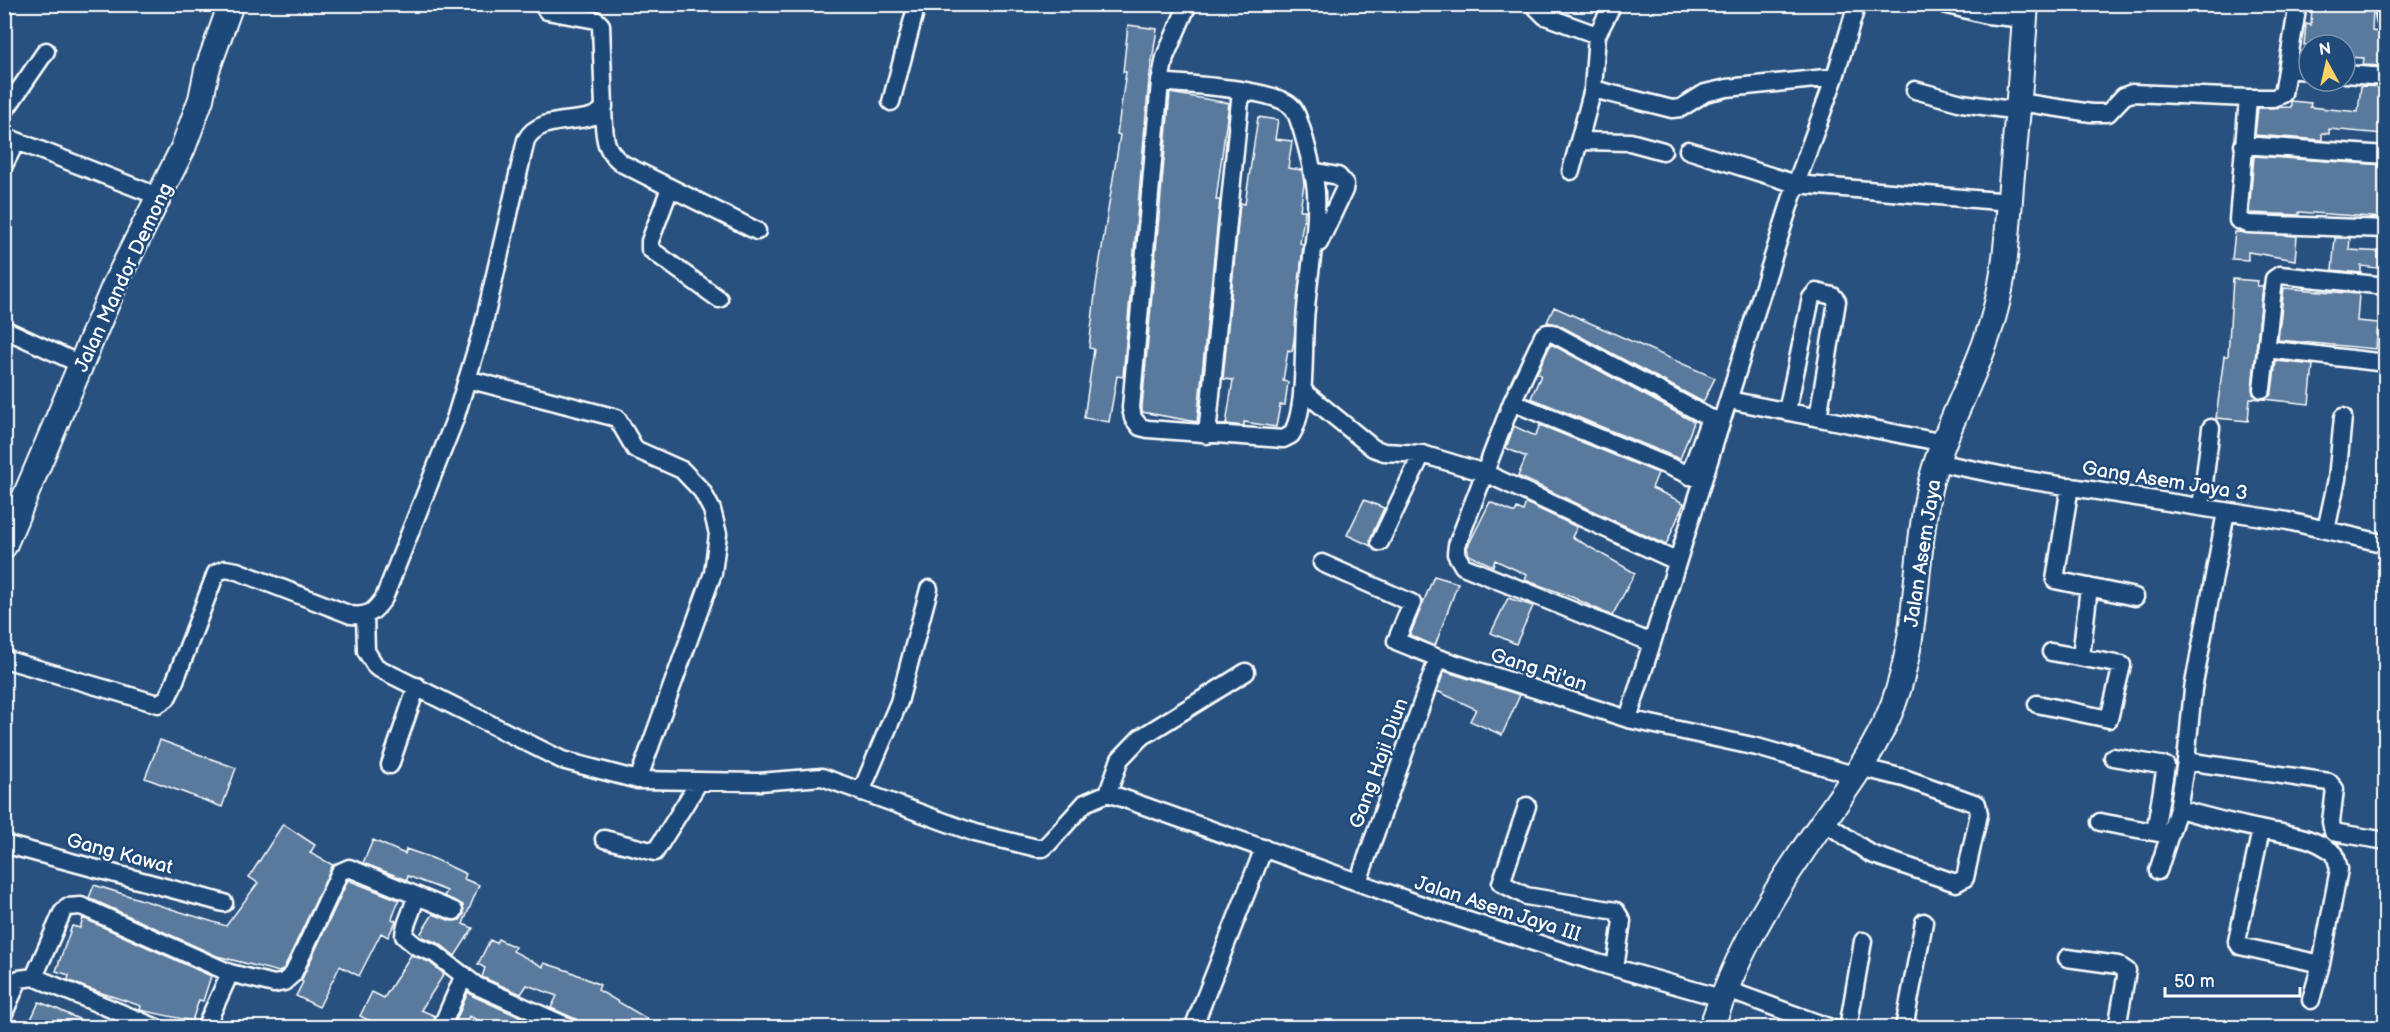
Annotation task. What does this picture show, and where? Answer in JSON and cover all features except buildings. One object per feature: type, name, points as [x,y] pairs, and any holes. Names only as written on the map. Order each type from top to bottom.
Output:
[{"type":"main road","name":"Jalan Mandor Demong","points":[[4,546],[115,284],[160,197],[192,128],[207,70],[231,4]]},
{"type":"main road","name":"Jalan Asem Jaya","points":[[1711,1028],[1723,993],[1755,924],[1884,725],[1903,672],[1924,514],[1940,452],[1994,315],[2010,202],[2025,12]]},
{"type":"street","points":[[542,4],[547,11],[596,20],[601,25],[605,100],[603,110],[606,144],[610,155],[757,231]]},
{"type":"street","points":[[891,102],[917,4]]},
{"type":"street","points":[[1160,82],[1241,90],[1273,97],[1293,108],[1316,189],[1314,252],[1306,308],[1302,390],[1296,426],[1292,435],[1276,440],[1207,435],[1140,427],[1133,418],[1131,408],[1160,82],[1165,57],[1188,4]]},
{"type":"street","points":[[1533,4],[1545,16],[1597,35]]},
{"type":"street","points":[[1571,171],[1581,141],[1593,89],[1597,35],[1612,4]]},
{"type":"street","points":[[1628,719],[1676,561],[1696,478],[1716,420],[1729,400],[1796,184],[1835,77],[1857,4]]},
{"type":"street","points":[[1944,4],[1987,15],[2025,12]]},
{"type":"street","points":[[1915,90],[1962,103],[2091,113],[2108,112],[2124,96],[2132,93],[2274,98],[2283,94],[2298,4]]},
{"type":"street","points":[[2384,4],[2385,23]]},
{"type":"street","points":[[4,112],[46,51]]},
{"type":"street","points":[[2288,69],[2297,70]]},
{"type":"street","points":[[2357,75],[2385,77]]},
{"type":"street","points":[[1593,89],[1672,110],[1681,108],[1705,93],[1727,88],[1835,77]]},
{"type":"street","points":[[1207,435],[1241,90]]},
{"type":"street","points":[[2248,98],[2238,220],[2241,222],[2385,229]]},
{"type":"street","points":[[4,659],[158,704],[167,698],[173,686],[216,573],[225,569],[237,571],[351,615],[365,616],[374,612],[384,598],[454,419],[467,379],[491,296],[526,140],[531,131],[541,125],[587,116],[603,110]]},
{"type":"street","points":[[4,165],[10,139],[160,197]]},
{"type":"street","points":[[1581,141],[1630,142],[1663,151]]},
{"type":"street","points":[[2243,145],[2385,154]]},
{"type":"street","points":[[1688,150],[1796,184],[2010,202]]},
{"type":"street","points":[[1312,171],[1338,176],[1345,184],[1314,252]]},
{"type":"street","points":[[670,188],[650,241],[650,249],[719,299]]},
{"type":"street","points":[[2262,389],[2271,283],[2276,276],[2385,286]]},
{"type":"street","points":[[1787,411],[1811,298],[1816,292],[1833,296],[1837,302],[1818,418]]},
{"type":"street","points":[[4,329],[82,365]]},
{"type":"street","points":[[1652,642],[1463,566],[1456,554],[1457,545],[1512,402],[1543,336],[1552,333],[1716,420]]},
{"type":"street","points":[[2266,349],[2385,363]]},
{"type":"street","points":[[467,379],[617,418],[635,449],[682,470],[702,491],[712,510],[718,534],[713,573],[638,780]]},
{"type":"street","points":[[1302,390],[1373,448],[1384,452],[1422,454],[1485,473],[1676,561]]},
{"type":"street","name":"Gang Asem Jaya 3","points":[[1729,400],[1818,418],[2070,486],[2288,521],[2385,544]]},
{"type":"street","points":[[1512,402],[1696,478]]},
{"type":"street","points":[[2326,530],[2337,478],[2343,417]]},
{"type":"street","points":[[2201,507],[2211,428]]},
{"type":"street","points":[[1380,542],[1422,454]]},
{"type":"street","points":[[2070,486],[2055,580],[2134,597]]},
{"type":"street","points":[[2162,833],[2178,809],[2186,761],[2193,689],[2226,512]]},
{"type":"street","name":"Gang Ri'an","points":[[1322,563],[1412,603],[1396,641],[1438,658],[1628,719],[1856,771],[1904,778],[1977,804],[1979,814],[1965,878],[1956,883],[1871,854],[1823,821]]},
{"type":"street","points":[[2081,657],[2089,587]]},
{"type":"street","points":[[861,792],[899,702],[929,589]]},
{"type":"street","points":[[365,616],[366,651],[369,660],[376,667],[562,760],[638,780],[759,782],[822,777],[975,833],[1037,848],[1043,848],[1049,843],[1085,804],[1108,793],[1120,759],[1140,738],[1246,672]]},
{"type":"street","points":[[2037,704],[2109,719],[2122,665],[2051,652]]},
{"type":"street","name":"Gang Haji Diun","points":[[1358,882],[1438,658]]},
{"type":"street","points":[[390,765],[417,686]]},
{"type":"street","points":[[2113,757],[2166,766],[2158,871]]},
{"type":"street","points":[[2186,761],[2329,782],[2336,789],[2331,822],[2333,831],[2385,841]]},
{"type":"street","points":[[604,839],[655,852],[699,782]]},
{"type":"street","name":"Jalan Asem Jaya III","points":[[1108,793],[1444,913],[1615,968],[1723,993],[1831,1028]]},
{"type":"street","points":[[1527,806],[1501,884],[1526,896],[1616,911],[1622,921],[1615,968]]},
{"type":"street","points":[[2178,809],[2261,830],[2305,836],[2325,846],[2338,859],[2321,964],[2311,1000]]},
{"type":"street","points":[[2100,822],[2162,833]]},
{"type":"street","points":[[2261,830],[2237,941],[2240,946],[2321,964]]},
{"type":"street","name":"Gang Kawat","points":[[4,844],[224,903]]},
{"type":"street","points":[[1193,1028],[1264,848]]},
{"type":"street","points":[[34,977],[62,913],[68,907],[74,906],[81,906],[230,973],[274,984],[284,982],[293,974],[336,878],[344,869],[349,868],[454,911]]},
{"type":"street","points":[[416,896],[404,936],[416,946],[434,953],[488,992],[571,1028]]},
{"type":"street","points":[[1904,1028],[1924,922]]},
{"type":"street","points":[[1848,1028],[1863,941]]},
{"type":"street","points":[[2067,958],[2118,965],[2127,971],[2117,1028]]},
{"type":"street","points":[[205,1028],[230,973]]},
{"type":"street","points":[[441,1028],[464,975]]},
{"type":"street","points":[[4,1013],[19,978],[34,977],[157,1028]]}]
